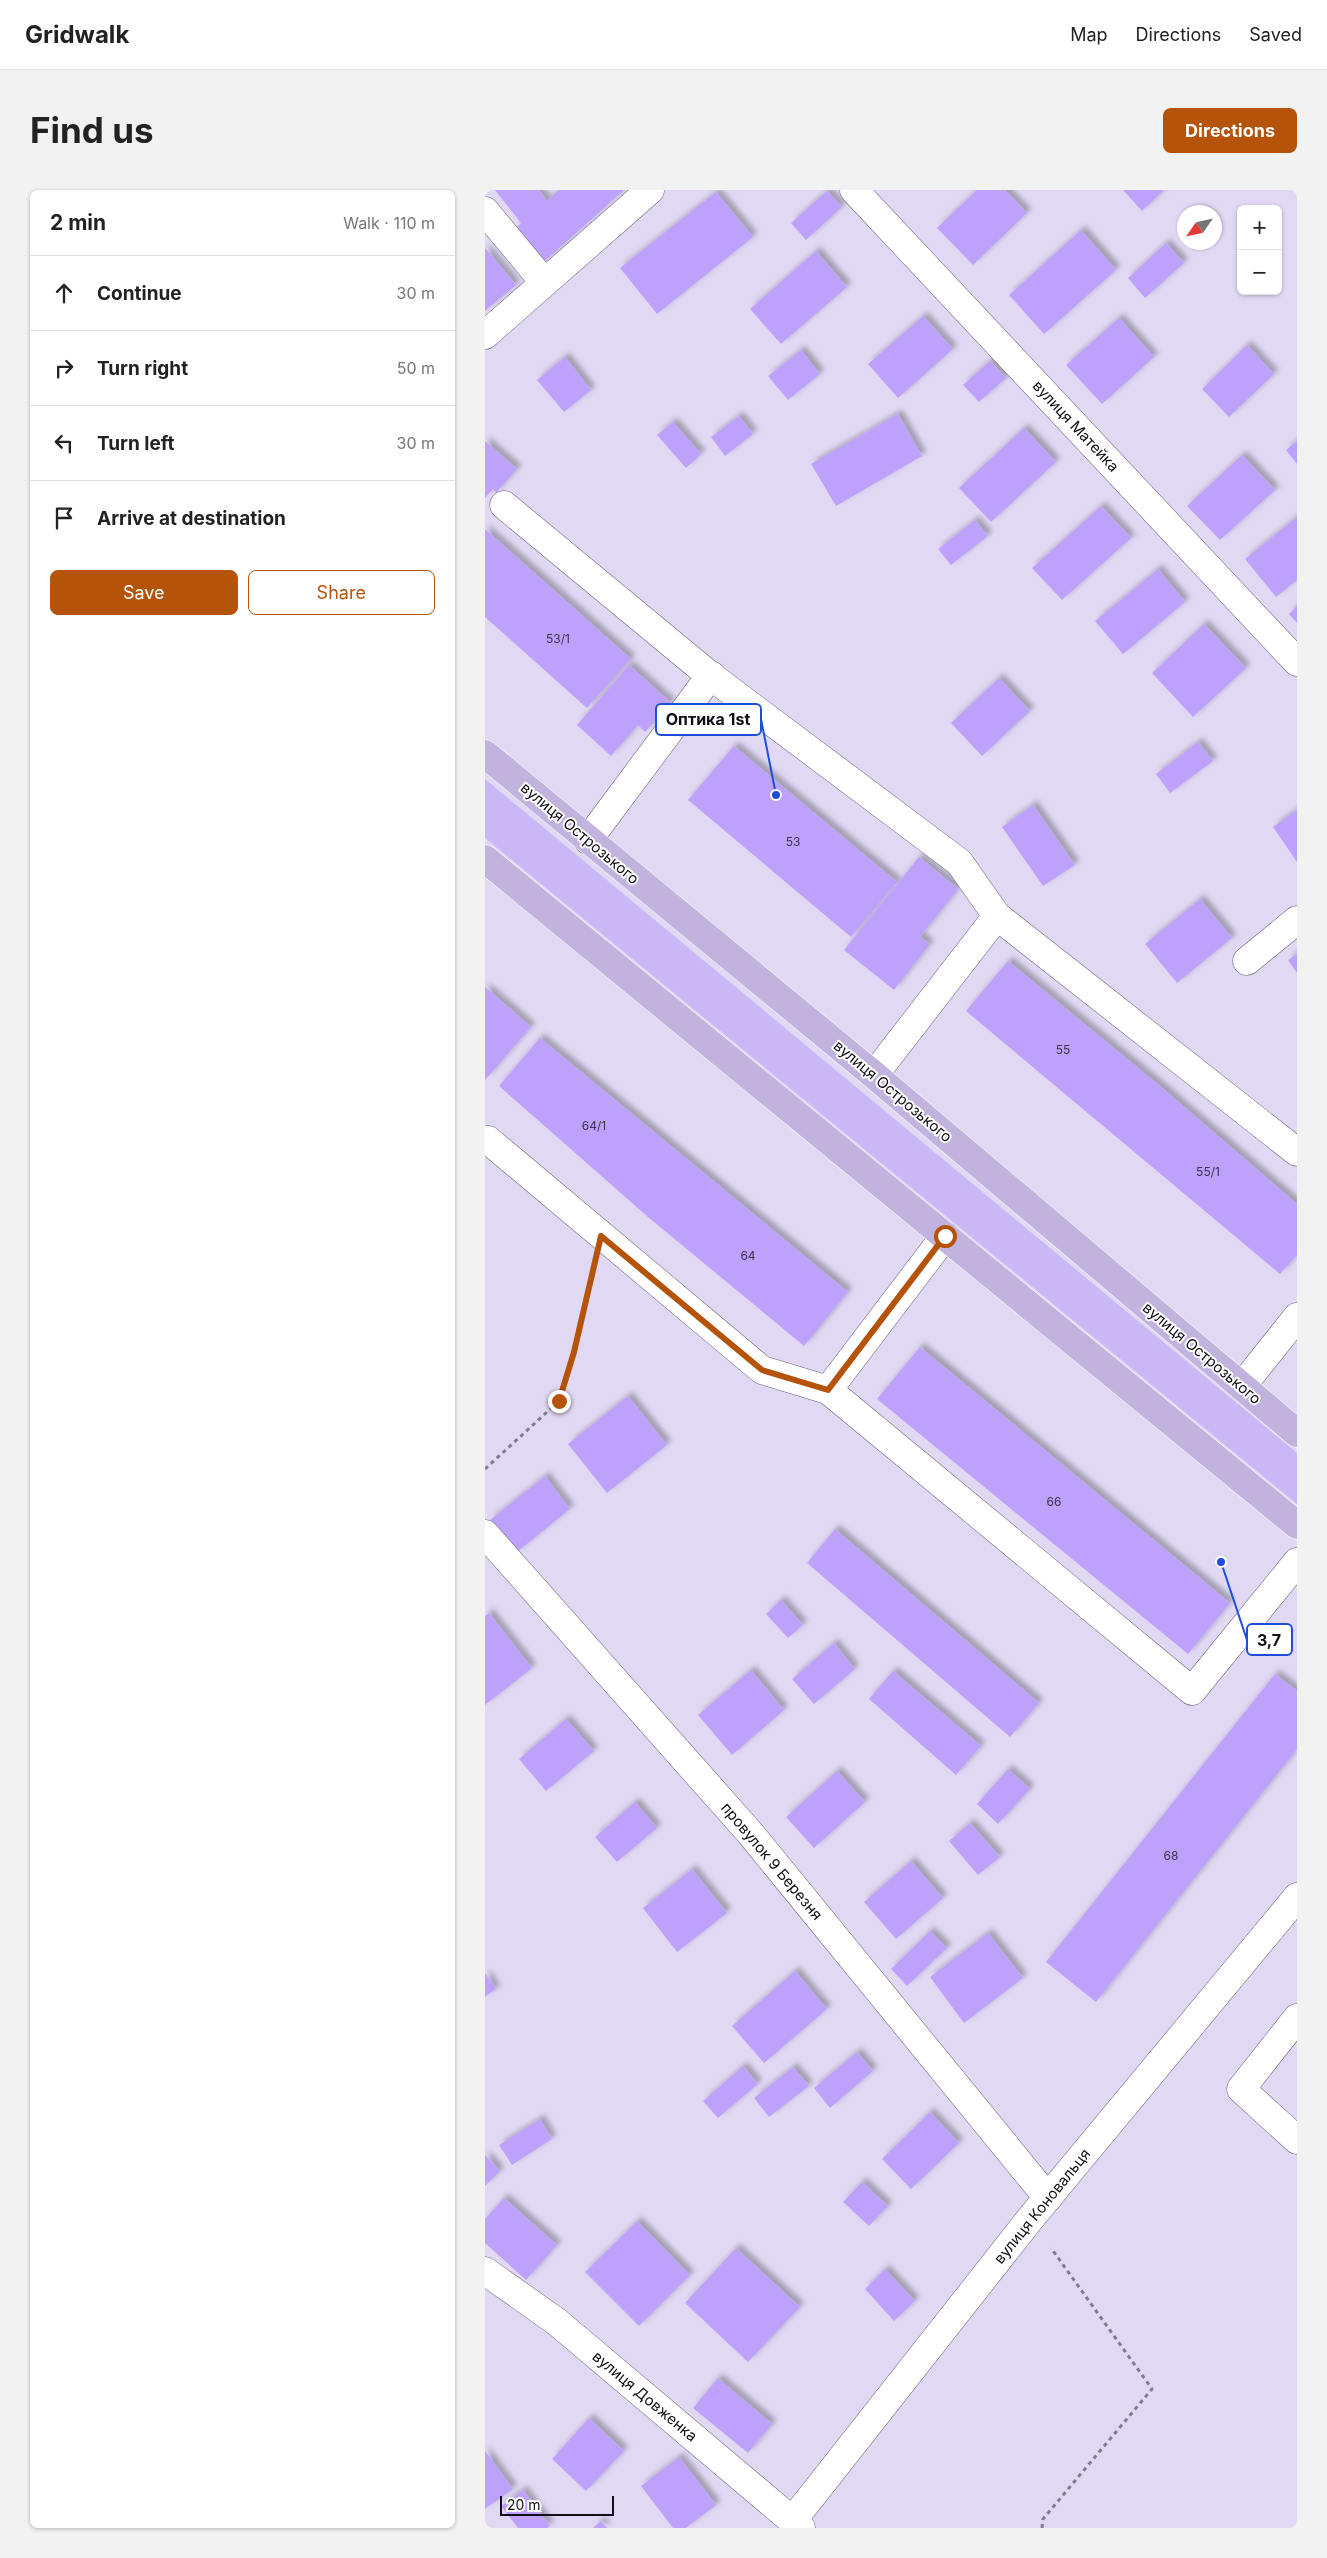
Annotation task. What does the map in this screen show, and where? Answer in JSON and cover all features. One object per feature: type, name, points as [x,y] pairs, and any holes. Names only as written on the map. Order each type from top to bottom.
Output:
[{"type":"main road","name":"вулиця Острозького","points":[[485,754],[874,1075],[1297,1433]]},
{"type":"main road","points":[[485,859],[1297,1525]]},
{"type":"street","points":[[485,335],[650,190]]},
{"type":"street","name":"вулиця Матейка","points":[[855,190],[1297,662]]},
{"type":"street","points":[[485,211],[544,282]]},
{"type":"street","points":[[504,505],[711,675],[959,862],[997,916],[1297,1152]]},
{"type":"street","points":[[588,840],[711,675]]},
{"type":"street","points":[[874,1075],[997,916]]},
{"type":"street","points":[[1247,960],[1297,920]]},
{"type":"street","points":[[488,1140],[762,1370],[828,1390],[1192,1692],[1297,1562]]},
{"type":"street","points":[[828,1390],[945,1236]]},
{"type":"street","points":[[1242,1386],[1297,1316]]},
{"type":"street","name":"провулок 9 Березня","points":[[485,1534],[751,1833],[1048,2198]]},
{"type":"street","name":"вулиця Коновальця","points":[[797,2524],[1030,2219],[1297,1897]]},
{"type":"street","points":[[1297,2018],[1241,2089],[1297,2140]]},
{"type":"street","name":"вулиця Довженка","points":[[485,2270],[557,2322],[797,2524]]},
{"type":"path","points":[[485,1469],[559,1401],[574,1352],[601,1236]]},
{"type":"path","points":[[1030,2219],[1152,2389],[1043,2519],[1042,2528]]},
{"type":"shaded area","points":[[485,779],[1297,1453],[1297,1504],[485,838]]},
{"type":"building","points":[[495,190],[539,190],[547,201],[559,190],[624,190],[544,262],[515,229],[521,223]]},
{"type":"building","points":[[977,190],[1005,190],[1027,213],[973,265],[937,228]]},
{"type":"building","points":[[1123,190],[1161,190],[1163,191],[1142,211]]},
{"type":"building","points":[[827,191],[842,207],[806,240],[791,223]]},
{"type":"building","points":[[716,192],[753,237],[657,314],[620,268]]},
{"type":"building","points":[[1081,230],[1116,270],[1044,334],[1009,295]]},
{"type":"building","points":[[1166,243],[1184,263],[1145,298],[1128,278]]},
{"type":"building","points":[[485,248],[516,285],[485,311]]},
{"type":"building","points":[[816,251],[847,287],[781,344],[750,309]]},
{"type":"building","points":[[923,316],[953,349],[898,398],[868,364]]},
{"type":"building","points":[[1119,318],[1154,357],[1102,404],[1066,365]]},
{"type":"building","points":[[1247,345],[1274,374],[1229,417],[1202,389]]},
{"type":"building","points":[[801,350],[820,374],[788,400],[768,376]]},
{"type":"building","points":[[565,357],[591,390],[564,412],[537,380]]},
{"type":"building","points":[[990,361],[1006,378],[979,402],[963,385]]},
{"type":"building","points":[[898,414],[922,456],[836,506],[811,464]]},
{"type":"building","points":[[739,416],[753,434],[725,456],[711,437]]},
{"type":"building","points":[[673,422],[701,454],[686,468],[657,435]]},
{"type":"building","points":[[1024,428],[1056,462],[991,522],[959,488]]},
{"type":"building","points":[[485,441],[517,469],[496,493],[493,489],[485,498]]},
{"type":"building","points":[[1297,441],[1297,464],[1286,450]]},
{"type":"building","points":[[1242,455],[1275,490],[1220,540],[1187,506]]},
{"type":"building","points":[[1101,506],[1131,538],[1062,600],[1032,568]]},
{"type":"building","points":[[1297,517],[1297,580],[1276,597],[1245,559]]},
{"type":"building","points":[[975,520],[988,536],[951,565],[938,549]]},
{"type":"building","points":[[485,529],[631,659],[587,708],[485,617]]},
{"type":"building","points":[[1158,569],[1185,602],[1123,654],[1095,621]]},
{"type":"building","points":[[1297,606],[1297,623],[1289,614]]},
{"type":"building","points":[[1204,624],[1246,668],[1193,717],[1152,673]]},
{"type":"building","points":[[629,665],[671,703],[645,732],[638,725],[611,756],[577,725]]},
{"type":"building","points":[[999,678],[1030,711],[982,756],[951,723]]},
{"type":"building","points":[[1198,742],[1213,761],[1170,793],[1156,774]]},
{"type":"building","points":[[734,746],[897,882],[851,937],[688,800]]},
{"type":"building","points":[[1033,805],[1075,865],[1043,886],[1002,827]]},
{"type":"building","points":[[1297,810],[1297,862],[1273,827]]},
{"type":"building","points":[[919,857],[958,889],[920,937],[930,944],[894,990],[844,950]]},
{"type":"building","points":[[1200,899],[1232,938],[1177,983],[1145,944]]},
{"type":"building","points":[[1297,954],[1297,973],[1288,960]]},
{"type":"building","points":[[1008,961],[1161,1087],[1297,1204],[1297,1255],[1280,1274],[966,1011]]},
{"type":"building","points":[[485,987],[531,1027],[485,1080]]},
{"type":"building","points":[[540,1038],[848,1292],[804,1346],[648,1217],[499,1086]]},
{"type":"building","points":[[920,1347],[1230,1603],[1188,1654],[877,1399]]},
{"type":"building","points":[[628,1396],[667,1445],[607,1493],[568,1444]]},
{"type":"building","points":[[545,1476],[570,1509],[517,1552],[490,1520]]},
{"type":"building","points":[[835,1529],[1039,1703],[1010,1737],[807,1563]]},
{"type":"building","points":[[781,1600],[803,1625],[788,1638],[766,1614]]},
{"type":"building","points":[[489,1613],[532,1668],[485,1705],[485,1616]]},
{"type":"building","points":[[834,1643],[855,1669],[814,1704],[792,1679]]},
{"type":"building","points":[[751,1670],[784,1710],[732,1755],[698,1715]]},
{"type":"building","points":[[893,1671],[981,1746],[956,1775],[869,1699]]},
{"type":"building","points":[[1275,1674],[1297,1691],[1297,1749],[1096,2002],[1046,1962]]},
{"type":"building","points":[[566,1719],[594,1751],[546,1791],[519,1759]]},
{"type":"building","points":[[1008,1769],[1030,1789],[998,1824],[977,1804]]},
{"type":"building","points":[[837,1771],[865,1802],[814,1848],[786,1817]]},
{"type":"building","points":[[635,1802],[657,1828],[617,1862],[595,1837]]},
{"type":"building","points":[[970,1823],[1000,1857],[978,1875],[949,1841]]},
{"type":"building","points":[[911,1861],[943,1898],[896,1939],[864,1902]]},
{"type":"building","points":[[692,1869],[727,1913],[677,1952],[643,1908]]},
{"type":"building","points":[[930,1931],[947,1948],[907,1986],[891,1969]]},
{"type":"building","points":[[988,1933],[1023,1978],[964,2023],[930,1977]]},
{"type":"building","points":[[795,1971],[827,2009],[764,2063],[732,2026]]},
{"type":"building","points":[[485,1973],[496,1989],[485,1997]]},
{"type":"building","points":[[857,2052],[873,2071],[830,2108],[814,2088]]},
{"type":"building","points":[[743,2066],[758,2084],[718,2118],[703,2101]]},
{"type":"building","points":[[793,2067],[809,2086],[769,2117],[754,2098]]},
{"type":"building","points":[[930,2112],[959,2143],[911,2189],[882,2159]]},
{"type":"building","points":[[540,2119],[552,2139],[512,2165],[499,2145]]},
{"type":"building","points":[[485,2155],[500,2171],[485,2186]]},
{"type":"building","points":[[862,2182],[888,2206],[869,2226],[843,2202]]},
{"type":"building","points":[[504,2198],[557,2245],[526,2280],[485,2243],[485,2219]]},
{"type":"building","points":[[637,2221],[690,2275],[639,2326],[585,2272]]},
{"type":"building","points":[[736,2248],[800,2307],[748,2362],[685,2303]]},
{"type":"building","points":[[885,2269],[915,2301],[894,2321],[865,2289]]},
{"type":"building","points":[[718,2378],[772,2424],[748,2453],[693,2408]]},
{"type":"building","points":[[589,2418],[624,2451],[586,2491],[552,2459]]},
{"type":"building","points":[[485,2451],[513,2489],[485,2509]]},
{"type":"building","points":[[679,2457],[716,2505],[686,2528],[673,2528],[641,2486]]},
{"type":"building","points":[[523,2490],[550,2526],[547,2528],[518,2528],[501,2506]]},
{"type":"building","points":[[601,2521],[607,2528],[593,2528]]},
{"type":"place","name":"Оптика 1st","points":[[776,795]]},
{"type":"place","name":"3,7","points":[[1221,1562]]},
{"type":"route","points":[[559,1401],[574,1352],[601,1236],[762,1370],[828,1390],[945,1236]]}]
